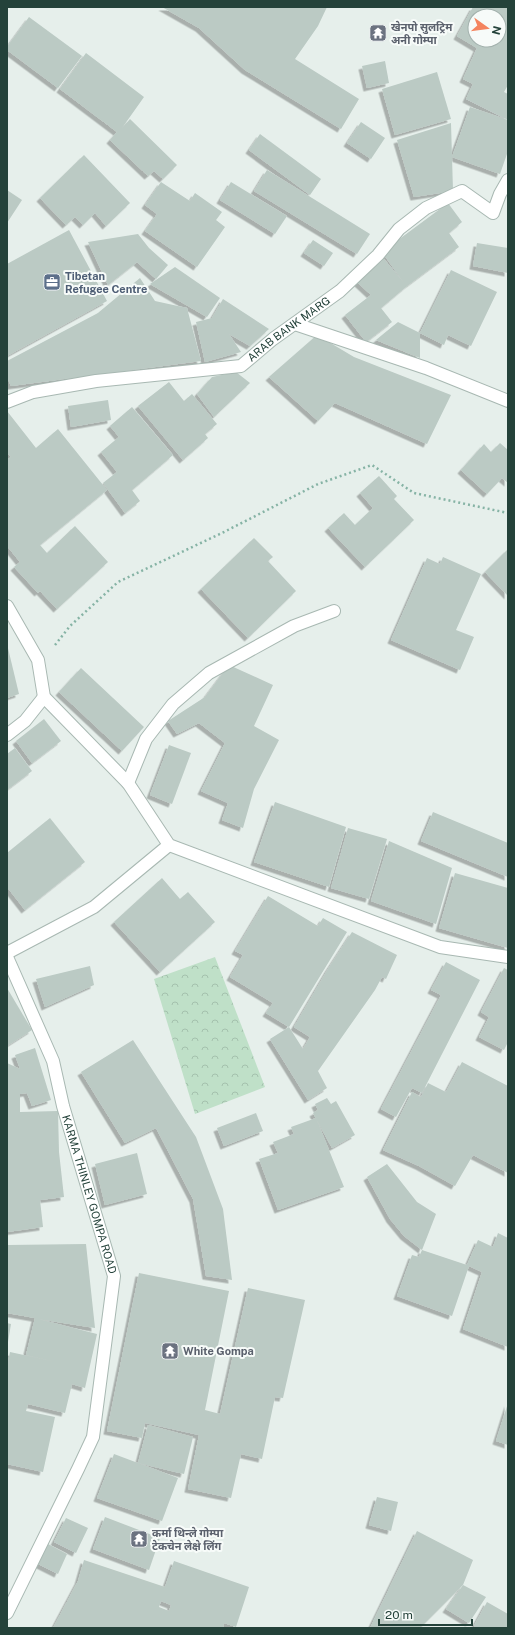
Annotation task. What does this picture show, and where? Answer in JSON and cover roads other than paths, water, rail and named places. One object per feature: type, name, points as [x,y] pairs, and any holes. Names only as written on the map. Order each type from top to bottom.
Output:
[{"type":"street","name":"ARAB BANK MARG","points":[[7,402],[33,392],[96,380],[241,366],[273,338],[340,291],[378,255],[399,229],[426,208],[462,191],[493,213],[500,194],[508,180]]},
{"type":"street","points":[[295,324],[426,368],[508,401]]},
{"type":"street","points":[[7,606],[38,660],[44,697],[128,783],[170,845],[440,947],[508,957]]},
{"type":"street","points":[[128,783],[146,739],[173,704],[209,673],[294,626],[334,610]]},
{"type":"street","points":[[7,735],[25,721],[44,697]]},
{"type":"street","points":[[7,953],[94,908],[170,845]]},
{"type":"street","name":"KARMA THINLEY GOMPA ROAD","points":[[7,957],[53,1061],[63,1106],[114,1276],[93,1437],[7,1613]]},
{"type":"place","name":"खेनपो सुलट्रिम अनी गोम्पा","points":[[378,33]]},
{"type":"place","name":"Tibetan Refugee Centre","points":[[52,282]]},
{"type":"place","name":"White Gompa","points":[[170,1351]]},
{"type":"place","name":"कर्मा थिन्ले गोम्पा टेकचेन लेक्षे लिंग","points":[[139,1539]]}]
